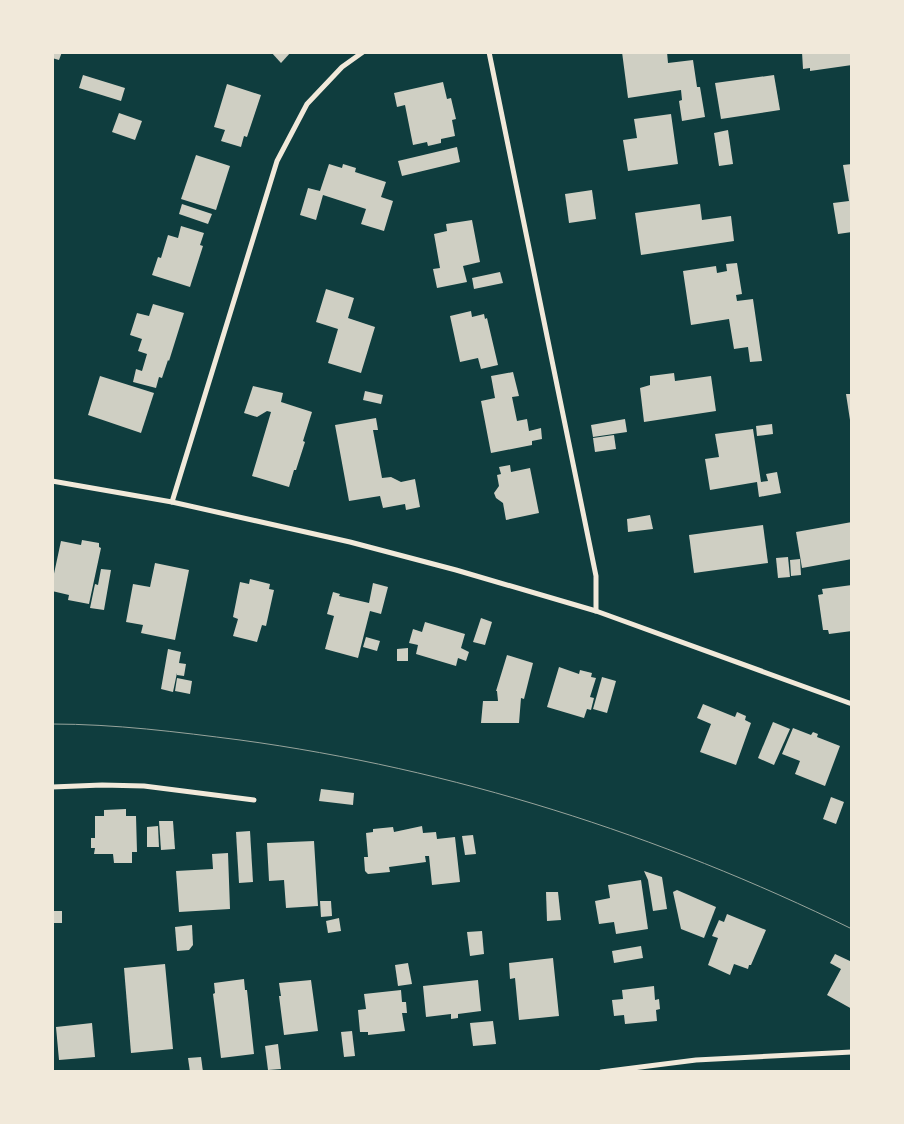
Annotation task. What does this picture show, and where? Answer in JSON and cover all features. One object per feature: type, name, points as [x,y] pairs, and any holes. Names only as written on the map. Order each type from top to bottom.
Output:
[{"type":"street","points":[[172,502],[277,162],[307,104],[342,67],[363,52]]},
{"type":"street","points":[[489,52],[595,570],[596,611]]},
{"type":"street","points":[[52,480],[172,502],[456,570],[596,611],[852,704]]},
{"type":"street","points":[[52,787],[144,786],[254,800]]},
{"type":"street","points":[[601,1072],[696,1060],[852,1052]]},
{"type":"building","points":[[52,52],[62,52],[59,60],[52,58]]},
{"type":"building","points":[[271,52],[291,52],[281,63]]},
{"type":"building","points":[[622,52],[667,52],[668,63],[693,60],[697,87],[700,87],[705,117],[682,121],[679,101],[682,100],[681,90],[628,98]]},
{"type":"building","points":[[802,52],[852,52],[852,65],[810,71],[810,68],[803,69]]},
{"type":"building","points":[[83,75],[125,88],[121,101],[79,88]]},
{"type":"building","points":[[774,75],[780,110],[721,119],[715,83]]},
{"type":"building","points":[[443,82],[447,99],[451,98],[456,119],[452,120],[455,136],[441,139],[441,143],[428,146],[427,142],[413,145],[405,105],[397,107],[394,93]]},
{"type":"building","points":[[227,84],[261,95],[247,137],[244,136],[241,147],[221,141],[225,130],[214,127]]},
{"type":"building","points":[[119,113],[142,121],[135,140],[112,132]]},
{"type":"building","points":[[671,114],[678,164],[628,171],[623,140],[637,138],[634,119]]},
{"type":"building","points":[[728,130],[733,164],[719,166],[714,133]]},
{"type":"building","points":[[457,147],[460,162],[402,176],[398,161]]},
{"type":"building","points":[[196,155],[230,166],[216,210],[181,199]]},
{"type":"building","points":[[329,164],[342,168],[343,164],[356,168],[355,172],[386,182],[381,197],[393,201],[384,231],[361,224],[366,209],[323,195],[316,220],[300,215],[308,188],[320,191]]},
{"type":"building","points":[[852,164],[852,232],[838,234],[833,203],[849,201],[843,165]]},
{"type":"building","points":[[592,190],[596,219],[569,223],[565,194]]},
{"type":"building","points":[[182,204],[212,214],[208,224],[179,214]]},
{"type":"building","points":[[700,204],[702,220],[731,216],[734,241],[641,255],[635,213]]},
{"type":"building","points":[[472,220],[480,262],[463,266],[467,282],[437,288],[433,269],[440,268],[434,234],[447,231],[446,224]]},
{"type":"building","points":[[181,226],[204,233],[200,245],[203,246],[190,287],[152,275],[158,257],[161,258],[168,235],[178,238]]},
{"type":"building","points":[[737,263],[742,294],[736,295],[737,301],[753,299],[762,361],[750,362],[748,347],[734,349],[729,319],[691,325],[683,271],[716,266],[717,273],[727,271],[726,264]]},
{"type":"building","points":[[500,272],[503,283],[474,289],[472,278]]},
{"type":"building","points":[[326,289],[354,298],[348,318],[375,327],[361,373],[328,363],[338,329],[316,322]]},
{"type":"building","points":[[153,304],[184,313],[169,361],[162,378],[159,377],[156,388],[133,382],[136,369],[142,371],[147,354],[138,351],[142,339],[130,335],[137,313],[149,316]]},
{"type":"building","points":[[471,311],[472,317],[484,314],[485,319],[487,318],[498,365],[481,369],[478,358],[460,362],[450,316]]},
{"type":"building","points":[[513,372],[519,396],[512,397],[517,421],[527,419],[529,431],[541,428],[542,439],[532,441],[532,445],[491,453],[481,401],[495,398],[491,376]]},
{"type":"building","points":[[674,373],[675,381],[711,376],[716,411],[644,422],[640,388],[650,385],[650,376]]},
{"type":"building","points":[[100,376],[154,393],[141,433],[88,415]]},
{"type":"building","points":[[253,386],[283,393],[281,402],[312,412],[303,441],[305,442],[289,487],[252,476],[271,412],[267,411],[257,417],[244,413]]},
{"type":"building","points":[[365,391],[383,395],[381,404],[363,400]]},
{"type":"building","points":[[846,394],[852,394],[852,420],[850,420]]},
{"type":"building","points":[[376,418],[378,430],[373,430],[382,478],[391,477],[401,482],[415,479],[420,507],[406,510],[405,504],[383,508],[380,496],[349,501],[335,425]]},
{"type":"building","points":[[625,419],[627,432],[593,437],[591,425]]},
{"type":"building","points":[[772,424],[773,434],[757,436],[756,426]]},
{"type":"building","points":[[753,429],[761,482],[768,481],[766,474],[777,472],[781,493],[759,497],[757,482],[710,490],[705,459],[719,457],[715,434]]},
{"type":"building","points":[[614,435],[616,449],[595,452],[593,438]]},
{"type":"building","points":[[510,465],[511,472],[530,468],[539,513],[506,520],[503,503],[496,498],[494,493],[499,486],[497,475],[501,474],[499,467]]},
{"type":"building","points":[[650,515],[653,529],[628,532],[627,519]]},
{"type":"building","points":[[852,522],[852,559],[802,568],[796,532]]},
{"type":"building","points":[[763,525],[768,563],[694,573],[689,535]]},
{"type":"building","points":[[82,540],[99,543],[101,548],[89,604],[68,600],[69,595],[52,591],[61,541],[81,545]]},
{"type":"building","points":[[788,557],[790,577],[778,578],[776,558]]},
{"type":"building","points":[[800,559],[801,575],[791,576],[790,560]]},
{"type":"building","points":[[155,563],[189,570],[175,640],[141,633],[143,625],[126,622],[133,584],[150,587]]},
{"type":"building","points":[[101,569],[111,570],[104,610],[90,608],[95,584],[98,585]]},
{"type":"building","points":[[250,579],[270,584],[269,589],[274,590],[266,626],[262,625],[257,642],[233,636],[238,619],[233,617],[240,582],[249,584]]},
{"type":"building","points":[[373,583],[388,587],[381,614],[370,611],[358,658],[325,649],[334,616],[327,614],[333,592],[340,594],[339,596],[369,603]]},
{"type":"building","points":[[852,585],[852,631],[829,634],[828,630],[823,630],[818,595],[823,594],[822,589]]},
{"type":"building","points":[[481,618],[492,622],[485,645],[473,642]]},
{"type":"building","points":[[425,622],[465,634],[461,648],[469,652],[466,661],[458,658],[456,666],[416,654],[418,645],[409,643],[413,629],[422,632]]},
{"type":"building","points":[[366,637],[380,641],[377,651],[363,647]]},
{"type":"building","points":[[408,648],[408,661],[397,661],[397,649]]},
{"type":"building","points":[[168,649],[181,652],[179,663],[186,664],[184,676],[177,675],[177,673],[173,692],[161,689]]},
{"type":"building","points":[[507,655],[533,663],[524,699],[521,698],[519,723],[481,723],[483,701],[498,701],[496,691]]},
{"type":"building","points":[[559,667],[579,674],[580,670],[592,673],[591,677],[596,678],[590,697],[594,698],[591,710],[587,709],[584,718],[547,707]]},
{"type":"building","points":[[602,677],[616,681],[607,713],[593,709]]},
{"type":"building","points":[[177,678],[192,681],[190,694],[175,691]]},
{"type":"building","points":[[703,704],[735,717],[737,712],[746,716],[745,720],[751,723],[736,765],[700,752],[711,724],[697,718]]},
{"type":"building","points":[[773,722],[790,729],[774,765],[758,758]]},
{"type":"building","points":[[793,728],[811,735],[813,732],[818,734],[817,737],[840,746],[825,786],[795,774],[800,761],[782,754]]},
{"type":"building","points":[[321,789],[354,793],[353,805],[319,801]]},
{"type":"building","points":[[831,797],[844,802],[836,824],[823,819]]},
{"type":"building","points":[[126,809],[126,816],[136,816],[137,852],[132,852],[132,863],[114,863],[113,854],[94,854],[95,848],[91,848],[91,838],[95,838],[95,816],[104,816],[104,810]]},
{"type":"building","points":[[159,821],[173,821],[175,849],[161,850]]},
{"type":"building","points":[[158,826],[159,847],[147,847],[147,827]]},
{"type":"building","points":[[422,826],[423,833],[436,832],[437,839],[455,837],[460,882],[432,885],[429,856],[425,856],[426,862],[389,867],[390,872],[368,874],[365,871],[364,857],[368,857],[366,833],[373,832],[373,829],[393,827],[394,832]]},
{"type":"building","points":[[250,831],[253,882],[239,883],[236,832]]},
{"type":"building","points":[[473,835],[476,854],[465,855],[462,836]]},
{"type":"building","points":[[314,841],[318,906],[286,908],[284,880],[269,881],[267,843]]},
{"type":"building","points":[[228,853],[230,909],[179,912],[176,871],[213,869],[212,854]]},
{"type":"building","points":[[644,871],[662,877],[667,909],[653,911],[648,880]]},
{"type":"building","points":[[641,880],[648,929],[616,934],[614,922],[599,924],[595,901],[610,898],[608,885]]},
{"type":"building","points":[[677,890],[716,907],[704,938],[681,929],[673,892]]},
{"type":"building","points":[[546,892],[558,892],[561,920],[547,921]]},
{"type":"building","points":[[320,901],[331,901],[332,916],[321,917]]},
{"type":"building","points":[[52,911],[62,911],[62,923],[52,923]]},
{"type":"building","points":[[727,914],[766,930],[748,969],[734,964],[730,975],[708,965],[718,938],[712,936],[719,920],[724,922]]},
{"type":"building","points":[[339,918],[341,931],[328,933],[326,921]]},
{"type":"building","points":[[192,925],[193,945],[189,950],[177,951],[175,927]]},
{"type":"building","points":[[482,931],[484,954],[470,956],[467,932]]},
{"type":"building","points":[[641,946],[643,958],[614,963],[612,951]]},
{"type":"building","points":[[835,954],[852,962],[852,1009],[827,995],[841,969],[830,963]]},
{"type":"building","points":[[553,958],[559,1016],[519,1020],[515,978],[510,979],[509,963]]},
{"type":"building","points":[[408,963],[412,984],[398,986],[395,965]]},
{"type":"building","points":[[165,964],[173,1049],[131,1053],[124,968]]},
{"type":"building","points":[[244,979],[245,990],[247,990],[254,1054],[221,1058],[213,994],[215,993],[214,983]]},
{"type":"building","points":[[311,980],[318,1031],[284,1035],[279,983]]},
{"type":"building","points":[[478,980],[481,1011],[458,1014],[458,1018],[451,1019],[451,1014],[426,1017],[423,986]]},
{"type":"building","points":[[654,986],[655,1000],[659,999],[660,1009],[656,1010],[657,1021],[625,1024],[624,1015],[614,1016],[612,1000],[623,999],[622,990]]},
{"type":"building","points":[[401,990],[402,1002],[406,1002],[407,1013],[402,1013],[405,1031],[368,1035],[368,1032],[360,1032],[358,1010],[366,1009],[364,994]]},
{"type":"building","points":[[493,1021],[496,1044],[473,1046],[470,1023]]},
{"type":"building","points":[[92,1023],[95,1057],[59,1060],[56,1027]]},
{"type":"building","points":[[352,1031],[355,1056],[344,1057],[341,1032]]},
{"type":"building","points":[[278,1044],[281,1069],[268,1070],[265,1046]]},
{"type":"building","points":[[201,1057],[203,1072],[190,1072],[188,1058]]},
{"type":"tram line","points":[[52,724],[123,727],[240,740],[398,768],[476,787],[629,835],[704,863],[852,929]]}]
